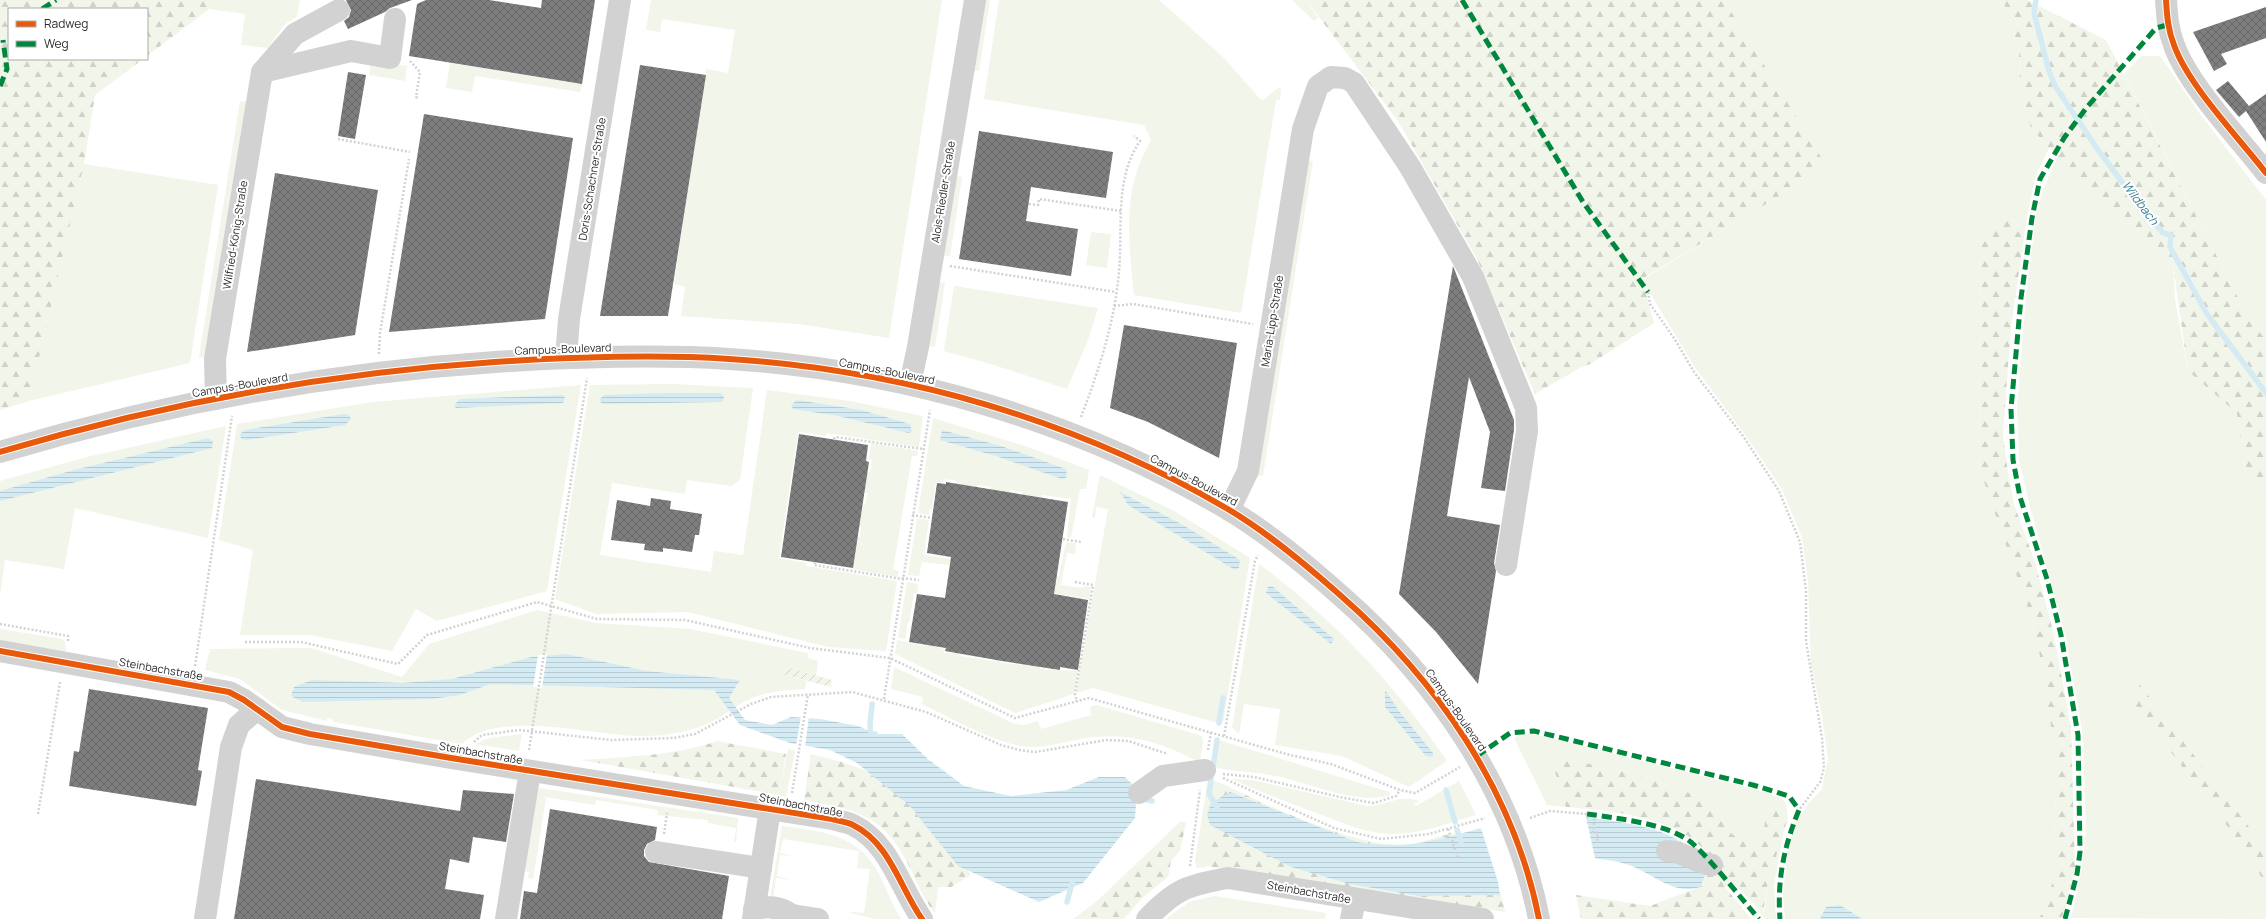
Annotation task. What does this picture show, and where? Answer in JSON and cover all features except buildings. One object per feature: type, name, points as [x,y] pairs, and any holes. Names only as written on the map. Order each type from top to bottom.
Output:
[{"type":"street","name":"Doris-Schachner-Straße","points":[[566,358],[569,319],[620,0]]},
{"type":"street","name":"Alois-Riedler-Straße","points":[[910,384],[932,263],[975,0]]},
{"type":"street","points":[[2166,0],[2167,25],[2174,47],[2185,67],[2206,98],[2266,172]]},
{"type":"street","points":[[262,72],[295,34],[339,10]]},
{"type":"street","points":[[262,72],[352,51],[390,58],[395,19]]},
{"type":"street","name":"Wilfried-König-Straße","points":[[216,399],[215,360],[262,72]]},
{"type":"street","name":"Maria-Lipp-Straße","points":[[1229,510],[1248,471],[1303,129],[1318,86],[1331,77],[1345,78],[1354,83],[1410,167],[1473,277],[1499,337],[1526,408],[1528,418],[1506,565]]},
{"type":"street","name":"Campus-Boulevard","points":[[0,452],[97,425],[216,399],[336,378],[435,366],[566,358],[694,357],[757,361],[820,368],[910,384],[1037,421],[1115,451],[1229,510],[1308,567],[1362,614],[1419,674],[1446,710],[1477,756],[1510,825],[1529,876],[1539,919]]},
{"type":"street","name":"Steinbachstraße","points":[[0,651],[192,684],[230,692],[258,709],[282,727],[457,759],[832,818],[854,825],[873,840],[889,860],[913,906],[922,919]]},
{"type":"street","points":[[204,919],[231,747],[238,725],[258,709]]},
{"type":"street","points":[[1139,793],[1163,776],[1205,770]]},
{"type":"street","points":[[506,919],[530,771]]},
{"type":"street","points":[[780,810],[761,868],[754,914],[767,917],[818,919]]},
{"type":"street","points":[[1667,850],[1677,851],[1696,861],[1712,865]]},
{"type":"street","points":[[656,852],[761,868]]},
{"type":"street","name":"Steinbachstraße","points":[[1147,919],[1181,889],[1196,883],[1228,878],[1353,909],[1483,919]]},
{"type":"path","points":[[418,98],[416,97],[420,72]]},
{"type":"path","points":[[1075,435],[1100,363],[1114,306],[1119,271],[1123,188],[1131,154],[1140,141],[1134,136]]},
{"type":"path","points":[[338,139],[410,152]]},
{"type":"path","points":[[377,374],[380,333],[409,158]]},
{"type":"path","points":[[1029,204],[1038,205],[1039,199],[1121,211]]},
{"type":"path","points":[[932,263],[1116,292]]},
{"type":"path","points":[[1648,292],[1650,304],[1674,338],[1694,372],[1743,436],[1779,491],[1800,542],[1806,591],[1806,641],[1822,738],[1824,768],[1820,782],[1799,810]]},
{"type":"path","points":[[1114,306],[1133,304],[1271,327]]},
{"type":"path","points":[[531,729],[589,358]]},
{"type":"path","points":[[884,699],[912,515],[934,390]]},
{"type":"path","points":[[192,684],[231,424]]},
{"type":"path","points":[[834,440],[834,437],[923,449]]},
{"type":"path","points":[[912,515],[932,518]]},
{"type":"path","points":[[1063,539],[1081,542]]},
{"type":"path","points":[[1224,736],[1255,561],[1258,555]]},
{"type":"path","points":[[815,562],[814,565],[902,579],[919,580]]},
{"type":"path","points":[[1075,582],[1093,585],[1075,694],[1077,702]]},
{"type":"path","points":[[246,642],[301,642],[398,664],[427,635],[537,602],[597,618],[685,620],[701,622],[810,648],[890,658],[1015,718],[1089,698],[1286,754],[1331,764],[1400,790],[1415,793],[1477,756]]},
{"type":"path","points":[[0,624],[68,636],[66,662],[38,814]]},
{"type":"path","points":[[457,759],[464,750],[482,735],[531,729],[611,740],[653,740],[696,734],[771,697],[808,693],[852,692],[884,699],[926,712],[1001,745],[1019,750],[1035,752],[1107,740],[1128,741],[1170,755]]},
{"type":"path","points":[[780,810],[797,764],[808,693]]},
{"type":"path","points":[[1209,743],[1211,732]]},
{"type":"path","points":[[1196,883],[1190,869],[1196,814],[1202,778],[1205,770]]},
{"type":"path","points":[[1400,790],[1396,796],[1374,803],[1344,798],[1254,778],[1217,774],[1232,784],[1334,828],[1381,839],[1429,834],[1479,820]]},
{"type":"path","points":[[1550,811],[1587,814]]},
{"type":"path","points":[[1595,815],[1593,832],[1598,833],[1597,842]]},
{"type":"path","points":[[1448,829],[1458,858]]},
{"type":"green space","points":[[0,0],[210,0],[209,9],[148,55],[148,8],[8,8],[8,60],[142,60],[95,95],[84,164],[29,401],[0,410]]},
{"type":"green space","points":[[210,0],[300,0],[297,16],[284,25],[268,48],[241,45],[245,14],[209,9]]},
{"type":"green space","points":[[651,0],[942,0],[889,338],[799,324],[681,316],[685,287],[674,284],[706,69],[728,73],[735,30],[662,19],[660,32],[646,30]]},
{"type":"green space","points":[[983,0],[990,0],[979,71],[972,71]]},
{"type":"green space","points":[[999,0],[1159,0],[1223,57],[1262,101],[1278,88],[1281,88],[1280,100],[1276,100],[1241,313],[1134,295],[1129,231],[1131,198],[1138,168],[1151,140],[1144,125],[984,99]]},
{"type":"green space","points":[[1292,0],[1306,0],[1318,18],[1314,21]]},
{"type":"green space","points":[[1306,0],[1724,0],[1827,167],[1642,279],[1654,323],[1592,363],[1578,369],[1535,394],[1477,259],[1398,121]]},
{"type":"green space","points":[[1724,0],[2001,0],[2008,11],[2019,52],[2020,83],[2031,128],[2049,148],[2036,175],[2027,217],[2003,221],[1981,238],[1979,467],[2033,623],[2045,681],[2054,750],[2056,819],[2053,880],[2045,910],[2038,919],[1785,919],[1783,895],[1788,849],[1795,823],[1807,805],[1822,789],[1828,759],[1822,716],[1811,664],[1808,581],[1802,537],[1782,489],[1744,433],[1696,369],[1642,280],[1826,167]]},
{"type":"green space","points":[[2001,0],[2027,0],[2106,40],[2249,319],[2266,340],[2266,490],[2246,473],[2237,413],[2188,371],[2173,265],[2052,151],[2031,128],[2020,83],[2019,52],[2008,11]]},
{"type":"green space","points":[[2141,56],[2160,56],[2200,114],[2266,200],[2266,340],[2249,319],[2124,74]]},
{"type":"green space","points":[[450,63],[582,84],[580,92],[475,76],[472,92],[446,88]]},
{"type":"green space","points":[[395,64],[407,66],[405,81],[369,75],[370,66],[394,69]]},
{"type":"green space","points":[[240,101],[247,102],[206,358],[199,357]]},
{"type":"green space","points":[[2058,156],[2173,265],[2175,299],[2188,371],[2238,413],[2246,473],[2266,490],[2266,849],[2140,686],[2130,698],[2237,839],[2266,884],[2266,919],[2071,918],[2081,874],[2086,833],[2083,735],[2065,633],[2028,499],[2019,459],[2017,407],[2026,296],[2036,217],[2042,192]]},
{"type":"green space","points":[[1306,160],[1313,161],[1263,476],[1256,475]]},
{"type":"green space","points":[[84,164],[218,185],[190,363],[29,401]]},
{"type":"green space","points":[[956,176],[962,177],[950,257],[943,255]]},
{"type":"green space","points":[[2027,217],[2011,327],[2003,433],[2014,504],[2035,562],[2054,635],[2071,728],[2075,869],[2064,913],[2061,919],[2038,919],[2045,910],[2053,880],[2056,819],[2054,750],[2045,681],[2033,623],[1979,467],[1981,238],[2003,221]]},
{"type":"green space","points":[[1091,232],[1111,234],[1107,268],[1086,265]]},
{"type":"green space","points":[[939,282],[945,283],[935,347],[928,346]]},
{"type":"green space","points":[[954,286],[1098,308],[1088,340],[1067,389],[994,365],[944,351]]},
{"type":"green space","points":[[672,384],[753,388],[740,480],[731,486],[687,480],[685,494],[612,483],[600,555],[711,572],[714,551],[743,555],[767,390],[850,401],[923,416],[919,447],[827,433],[826,436],[792,431],[798,432],[779,558],[806,563],[806,566],[897,581],[886,651],[828,647],[688,612],[596,614],[555,599],[590,385]]},
{"type":"green space","points":[[581,385],[547,591],[437,621],[416,609],[392,651],[310,635],[240,635],[253,550],[219,540],[237,424],[373,402]]},
{"type":"green space","points":[[933,418],[1028,447],[1089,470],[1086,489],[1080,489],[1071,538],[1067,537],[1071,499],[1043,495],[1042,498],[1022,495],[1023,492],[1010,490],[1010,493],[990,490],[990,487],[978,485],[977,488],[957,484],[957,481],[945,479],[944,482],[936,482],[932,509],[930,509],[929,515],[918,513]]},
{"type":"green space","points":[[226,426],[208,538],[75,508],[64,569],[5,560],[0,596],[0,481],[87,457]]},
{"type":"green space","points":[[871,443],[918,451],[917,456],[912,456],[893,570],[899,571],[898,577],[852,569],[857,537],[860,537],[861,526],[858,525],[862,505],[865,505],[867,493],[864,492],[866,472],[870,472],[872,460],[869,459]]},
{"type":"green space","points":[[1100,475],[1174,511],[1250,558],[1223,723],[1221,723],[1224,699],[1226,698],[1219,697],[1222,699],[1218,723],[1093,688],[1076,693],[1108,509],[1096,507],[1095,518],[1092,517]]},
{"type":"green space","points":[[917,518],[929,520],[924,555],[1059,576],[1066,542],[1076,543],[1075,554],[1067,553],[1061,585],[1083,588],[1083,586],[1091,587],[1089,599],[975,580],[950,565],[922,562],[919,576],[908,575]]},
{"type":"green space","points":[[1259,564],[1313,607],[1361,654],[1406,705],[1447,761],[1409,787],[1342,756],[1275,745],[1280,709],[1244,704],[1239,734],[1232,727]]},
{"type":"green space","points":[[907,582],[918,584],[917,594],[914,593],[909,623],[907,623],[906,639],[898,638]]},
{"type":"green space","points":[[537,610],[596,623],[690,629],[808,653],[808,658],[818,661],[816,676],[786,667],[785,675],[806,681],[805,689],[785,690],[754,697],[707,724],[698,728],[680,732],[642,736],[548,726],[522,726],[499,728],[478,733],[462,744],[334,722],[333,719],[327,718],[327,721],[282,710],[240,679],[205,670],[210,649],[311,648],[402,677],[429,644]]},
{"type":"green space","points":[[0,629],[62,639],[65,641],[66,650],[64,652],[0,642]]},
{"type":"green space","points":[[897,640],[925,646],[926,644],[944,649],[944,653],[959,653],[959,656],[995,661],[995,659],[1001,659],[1001,663],[1040,666],[1040,669],[1078,671],[1074,694],[1015,713],[895,654]]},
{"type":"green space","points":[[786,667],[832,680],[831,687],[785,675]]},
{"type":"green space","points":[[894,667],[1015,724],[1024,725],[1038,721],[1041,729],[1091,715],[1090,707],[1097,705],[1202,736],[1203,743],[1200,761],[1199,762],[1156,743],[1127,737],[1096,737],[1035,747],[1016,745],[975,730],[922,704],[923,697],[891,689]]},
{"type":"green space","points":[[2140,685],[2266,849],[2266,884],[2237,839],[2130,698]]},
{"type":"green space","points":[[522,734],[519,751],[475,744],[489,738]]},
{"type":"green space","points":[[1521,734],[1531,734],[1564,741],[1765,792],[1780,798],[1786,803],[1788,818],[1775,807],[1766,809],[1764,830],[1755,849],[1732,834],[1717,810],[1698,796],[1625,771],[1551,757],[1566,807],[1547,805],[1514,738]]},
{"type":"green space","points":[[1219,740],[1389,792],[1390,795],[1364,798],[1350,796],[1281,777],[1214,767]]},
{"type":"green space","points":[[717,741],[786,754],[779,795],[581,760],[667,753]]},
{"type":"green space","points":[[788,749],[795,751],[786,797],[779,795]]},
{"type":"green space","points":[[811,754],[842,762],[872,773],[897,785],[943,836],[971,875],[951,887],[938,887],[935,913],[923,895],[898,846],[888,833],[865,816],[837,807],[804,800]]},
{"type":"green space","points":[[1550,756],[1625,771],[1698,796],[1717,810],[1732,834],[1755,849],[1764,830],[1766,809],[1775,807],[1788,818],[1768,882],[1763,913],[1732,882],[1725,887],[1751,919],[1581,919],[1576,895],[1650,906],[1700,887],[1705,876],[1717,863],[1700,845],[1688,836],[1660,823],[1645,818],[1613,812],[1566,807]]},
{"type":"green space","points":[[1208,779],[1210,779],[1208,794],[1213,801],[1215,799],[1210,793],[1213,780],[1225,785],[1211,812],[1213,828],[1210,831],[1207,867],[1197,868],[1195,861]]},
{"type":"green space","points":[[1232,779],[1252,780],[1367,806],[1411,799],[1419,801],[1414,804],[1416,806],[1459,781],[1476,815],[1435,828],[1403,834],[1383,834],[1337,821]]},
{"type":"green space","points":[[1225,785],[1289,814],[1341,833],[1366,840],[1388,844],[1408,845],[1447,835],[1474,835],[1493,882],[1501,895],[1505,912],[1207,866],[1210,830],[1213,828],[1211,812]]},
{"type":"green space","points":[[539,788],[738,818],[736,842],[734,841],[736,828],[708,823],[708,820],[657,815],[658,810],[596,800],[595,805],[538,796],[546,798],[533,879],[528,878],[529,872],[523,871],[535,794]]},
{"type":"green space","points":[[1181,821],[1186,823],[1180,851],[1171,861],[1168,877],[1142,898],[1124,919],[1073,919],[1096,902]]},
{"type":"green space","points":[[782,826],[811,830],[838,837],[849,842],[860,850],[870,860],[879,874],[901,919],[875,919],[850,913],[864,913],[870,869],[857,868],[859,851],[783,839],[780,853],[794,856],[780,855],[777,876],[790,880],[776,878],[773,899],[770,899]]},
{"type":"green space","points":[[1784,829],[1774,886],[1776,919],[1765,919],[1753,905],[1764,913],[1768,882]]},
{"type":"green space","points":[[1214,896],[1326,913],[1325,919],[1166,919],[1189,902]]},
{"type":"water","points":[[721,393],[724,397],[723,401],[720,402],[605,404],[601,403],[600,399],[604,395]]},
{"type":"water","points":[[563,395],[565,398],[563,403],[456,408],[454,405],[460,399]]},
{"type":"water","points":[[797,400],[861,410],[910,424],[912,431],[909,433],[838,416],[793,409],[791,405]]},
{"type":"water","points":[[344,414],[349,415],[351,419],[345,425],[247,440],[241,439],[240,434],[245,430]]},
{"type":"water","points":[[942,430],[1001,446],[1066,469],[1067,477],[1062,479],[999,457],[940,440]]},
{"type":"water","points":[[208,438],[213,441],[212,448],[0,501],[0,491],[74,470]]},
{"type":"water","points":[[1120,492],[1183,525],[1240,560],[1239,568],[1235,570],[1128,505]]},
{"type":"water","points":[[1272,586],[1334,639],[1331,644],[1266,593],[1268,587]]},
{"type":"water","points":[[566,654],[647,671],[740,680],[729,698],[745,720],[772,725],[791,717],[820,719],[858,726],[876,734],[902,734],[929,760],[964,786],[1011,796],[1066,790],[1099,777],[1125,777],[1137,792],[1135,818],[1083,883],[1039,902],[958,866],[910,806],[857,763],[830,750],[790,743],[740,725],[714,690],[491,684],[459,695],[432,699],[303,702],[291,696],[294,687],[312,680],[403,683],[452,679],[531,657]]},
{"type":"water","points":[[1385,690],[1399,711],[1433,753],[1433,757],[1426,756],[1385,707]]},
{"type":"water","points":[[1230,792],[1357,842],[1405,845],[1449,837],[1481,828],[1498,882],[1500,895],[1419,896],[1350,884],[1291,867],[1210,825],[1207,815],[1211,803]]},
{"type":"water","points":[[1586,817],[1649,828],[1662,832],[1683,843],[1707,871],[1700,887],[1690,889],[1672,886],[1629,865],[1595,858]]},
{"type":"water","points":[[1840,905],[1862,919],[1820,919],[1826,907]]},
{"type":"pier","points":[[547,654],[542,688],[533,687],[538,655]]},
{"type":"pier","points":[[801,716],[809,716],[805,747],[796,746]]},
{"type":"waterway","name":"Wildbach","points":[[2036,0],[2034,13],[2049,71],[2055,86],[2096,147],[2142,209],[2163,233],[2171,235],[2170,247],[2207,314],[2266,393]]},
{"type":"waterway","points":[[1219,723],[1223,698]]},
{"type":"waterway","points":[[872,704],[870,730],[871,734],[875,734]]},
{"type":"waterway","points":[[1213,767],[1217,740]]},
{"type":"waterway","points":[[1211,779],[1209,794],[1217,807]]},
{"type":"waterway","points":[[1446,790],[1455,822]]},
{"type":"waterway","points":[[1141,798],[1152,801]]},
{"type":"waterway","points":[[1457,830],[1461,841]]},
{"type":"waterway","points":[[1067,902],[1072,883]]},
{"type":"marked path","points":[[44,8],[56,0]]},
{"type":"marked path","points":[[1462,0],[1583,202],[1648,292]]},
{"type":"marked path","points":[[2065,919],[2077,874],[2080,852],[2078,735],[2061,635],[2047,579],[2020,497],[2013,460],[2011,409],[2021,298],[2032,218],[2040,179],[2064,138],[2087,107],[2156,28],[2167,25]]},
{"type":"marked path","points":[[0,86],[7,69],[3,40]]},
{"type":"marked path","points":[[1477,756],[1510,733],[1534,731],[1753,785],[1789,796],[1799,810],[1789,837],[1783,863],[1779,905],[1780,919]]},
{"type":"marked path","points":[[1587,814],[1642,823],[1682,836],[1692,843],[1709,860],[1759,919]]},
{"type":"cycle path","points":[[2166,0],[2170,34],[2181,61],[2190,77],[2215,111],[2266,173]]},
{"type":"cycle path","points":[[0,452],[122,419],[245,393],[370,374],[432,367],[554,359],[612,357],[700,357],[794,365],[859,375],[923,388],[986,405],[1048,425],[1109,449],[1168,477],[1226,508],[1271,538],[1340,595],[1375,628],[1408,663],[1439,701],[1466,741],[1491,783],[1511,826],[1527,872],[1539,919]]},
{"type":"cycle path","points":[[0,651],[229,692],[244,700],[282,727],[310,734],[846,822],[866,833],[885,854],[922,919]]}]
